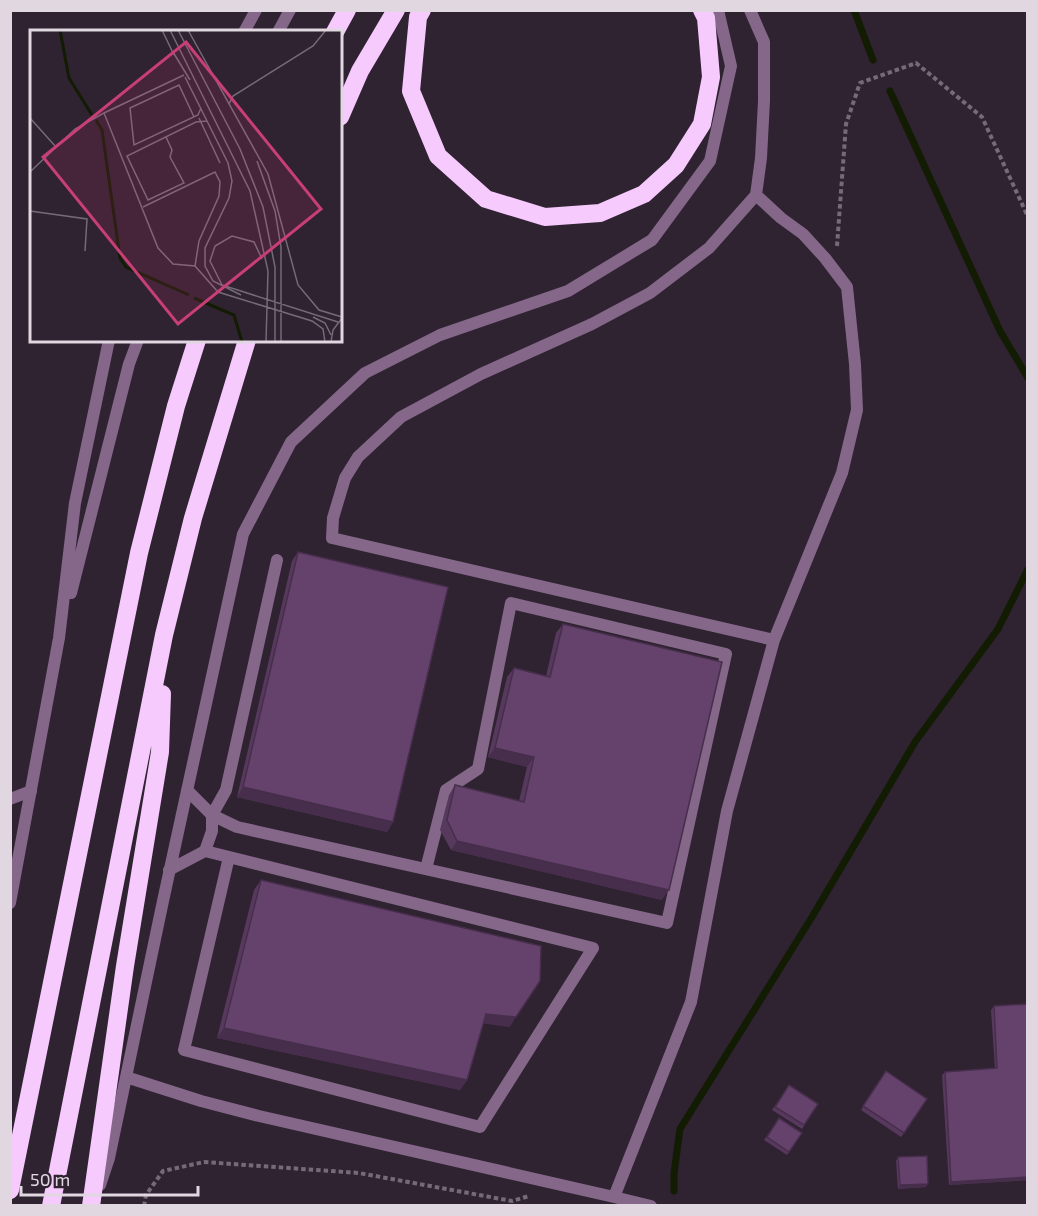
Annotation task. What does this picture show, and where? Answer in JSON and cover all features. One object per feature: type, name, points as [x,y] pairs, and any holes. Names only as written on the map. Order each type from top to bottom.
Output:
[{"type":"highway","points":[[335,30],[347,10]]},
{"type":"highway","points":[[342,112],[360,71],[396,10]]},
{"type":"highway","points":[[422,10],[418,17],[411,91],[438,156],[486,199],[545,217],[600,213],[644,194],[676,165],[702,124],[711,77],[706,18],[702,10]]},
{"type":"highway","points":[[10,1190],[139,553],[176,406],[196,342]]},
{"type":"highway","points":[[51,1206],[164,635],[193,518],[246,342]]},
{"type":"highway","points":[[92,1206],[125,966],[159,752],[164,635]]},
{"type":"street","points":[[245,30],[256,10]]},
{"type":"street","points":[[279,30],[290,10]]},
{"type":"street","points":[[92,1206],[110,1158],[169,870],[243,534],[291,442],[365,373],[440,335],[568,291],[652,240],[710,161],[731,66],[718,10]]},
{"type":"street","points":[[750,10],[764,42],[761,158],[756,195],[709,248],[650,292],[592,324],[481,374],[401,417],[358,456],[345,478],[333,518],[332,538],[774,640]]},
{"type":"street","points":[[614,1197],[691,1002],[727,811],[774,640],[842,472],[857,410],[847,287],[802,234],[756,195]]},
{"type":"street","points":[[10,903],[59,638],[75,503],[109,342]]},
{"type":"street","points":[[59,638],[129,364],[137,342]]},
{"type":"street","points":[[205,851],[212,831],[212,815],[226,789],[277,560]]},
{"type":"street","points":[[187,790],[212,815],[237,827],[667,923],[726,654],[511,603],[478,769],[446,790],[426,869]]},
{"type":"street","points":[[10,799],[31,791]]},
{"type":"street","points":[[169,870],[205,851],[593,948],[480,1127],[184,1050],[228,857]]},
{"type":"street","points":[[126,1077],[201,1101],[259,1116],[651,1206]]},
{"type":"path","points":[[835,272],[846,124],[860,83],[916,63],[982,117],[1028,217]]},
{"type":"path","points":[[144,1206],[146,1195],[163,1171],[204,1162],[359,1173],[512,1201],[534,1195]]},
{"type":"building","points":[[298,552],[448,587],[393,822],[243,787]]},
{"type":"building","points":[[563,624],[722,662],[669,890],[457,841],[447,820],[455,785],[524,802],[534,757],[495,748],[514,668],[550,677]]},
{"type":"building","points":[[261,880],[541,946],[540,981],[516,1017],[486,1014],[467,1080],[224,1028]]},
{"type":"building","points":[[1028,1004],[1028,1177],[951,1182],[945,1072],[997,1068],[994,1006]]},
{"type":"building","points":[[886,1071],[927,1099],[904,1133],[863,1106]]},
{"type":"building","points":[[789,1085],[818,1104],[804,1125],[775,1107]]},
{"type":"building","points":[[779,1118],[802,1133],[789,1152],[767,1137]]},
{"type":"building","points":[[927,1156],[928,1184],[900,1185],[898,1157]]},
{"type":"waterway","points":[[854,10],[873,60]]},
{"type":"waterway","points":[[890,91],[1000,331],[1028,378]]},
{"type":"waterway","points":[[674,1191],[680,1129],[812,917],[915,742],[998,629],[1028,569]]}]
